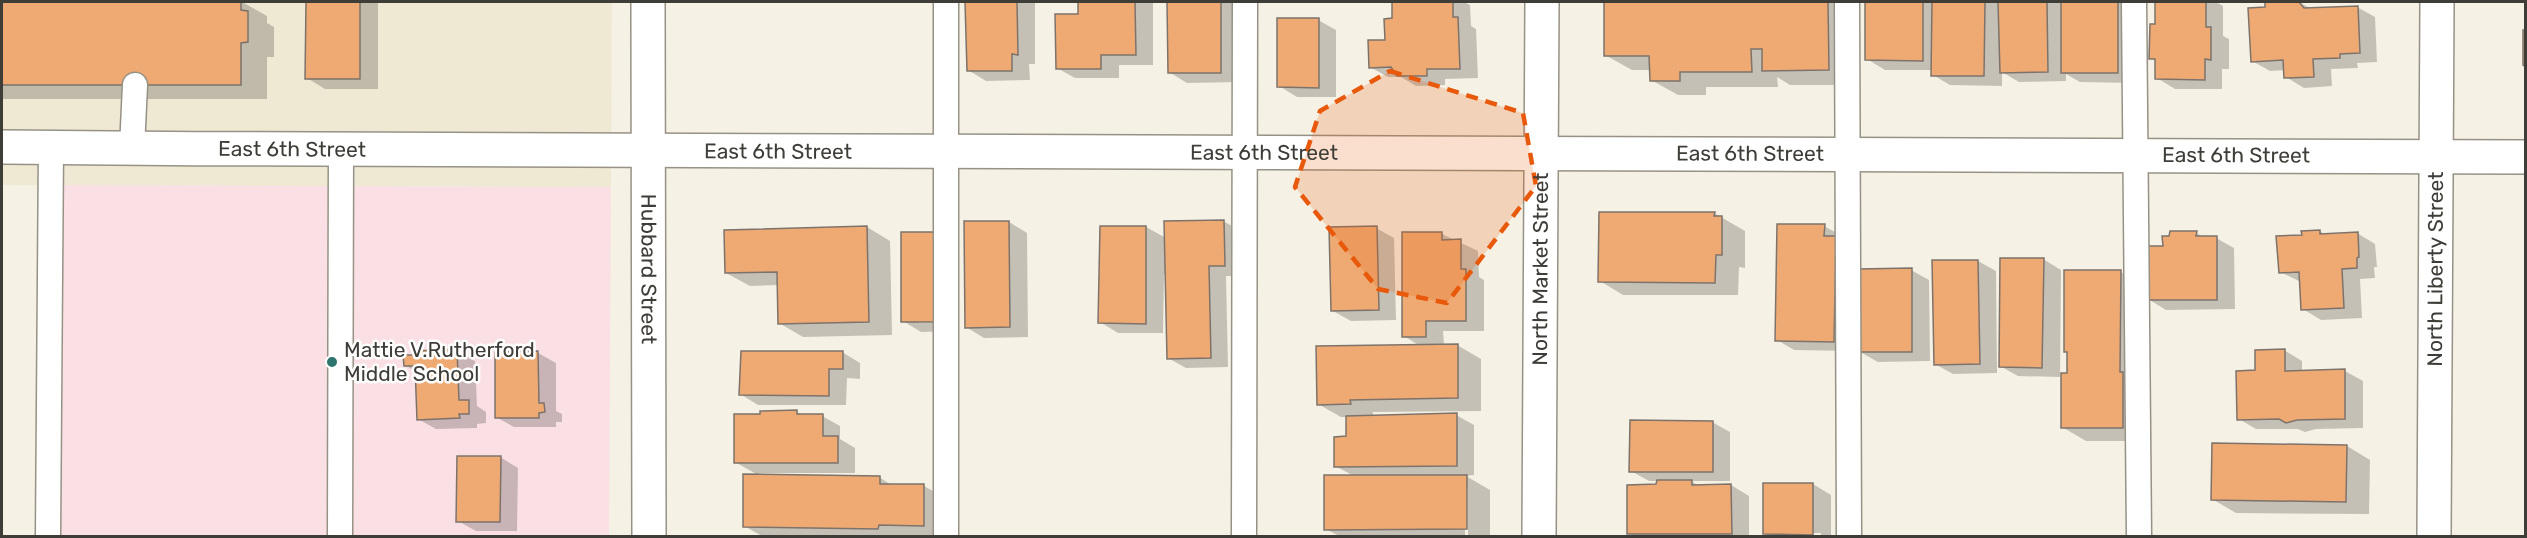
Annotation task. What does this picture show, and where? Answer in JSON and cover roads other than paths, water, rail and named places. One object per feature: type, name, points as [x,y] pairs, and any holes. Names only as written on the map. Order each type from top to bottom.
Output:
[{"type":"street","name":"Hubbard Street","points":[[648,2],[649,537]]},
{"type":"street","name":"North Market Street","points":[[1539,537],[1542,2]]},
{"type":"street","name":"North Liberty Street","points":[[2434,537],[2437,2]]},
{"type":"street","name":"East 6th Street","points":[[2,147],[648,153],[1541,152],[2526,157]]},
{"type":"lane","points":[[946,2],[946,537]]},
{"type":"lane","points":[[1244,537],[1245,2]]},
{"type":"lane","points":[[1847,2],[1848,537]]},
{"type":"lane","points":[[2134,2],[2139,537]]},
{"type":"lane","points":[[132,148],[135,85]]},
{"type":"lane","points":[[48,537],[51,147]]},
{"type":"lane","points":[[340,537],[341,150]]},
{"type":"place","name":"Mattie V.Rutherford Middle School","points":[[332,362]]}]
